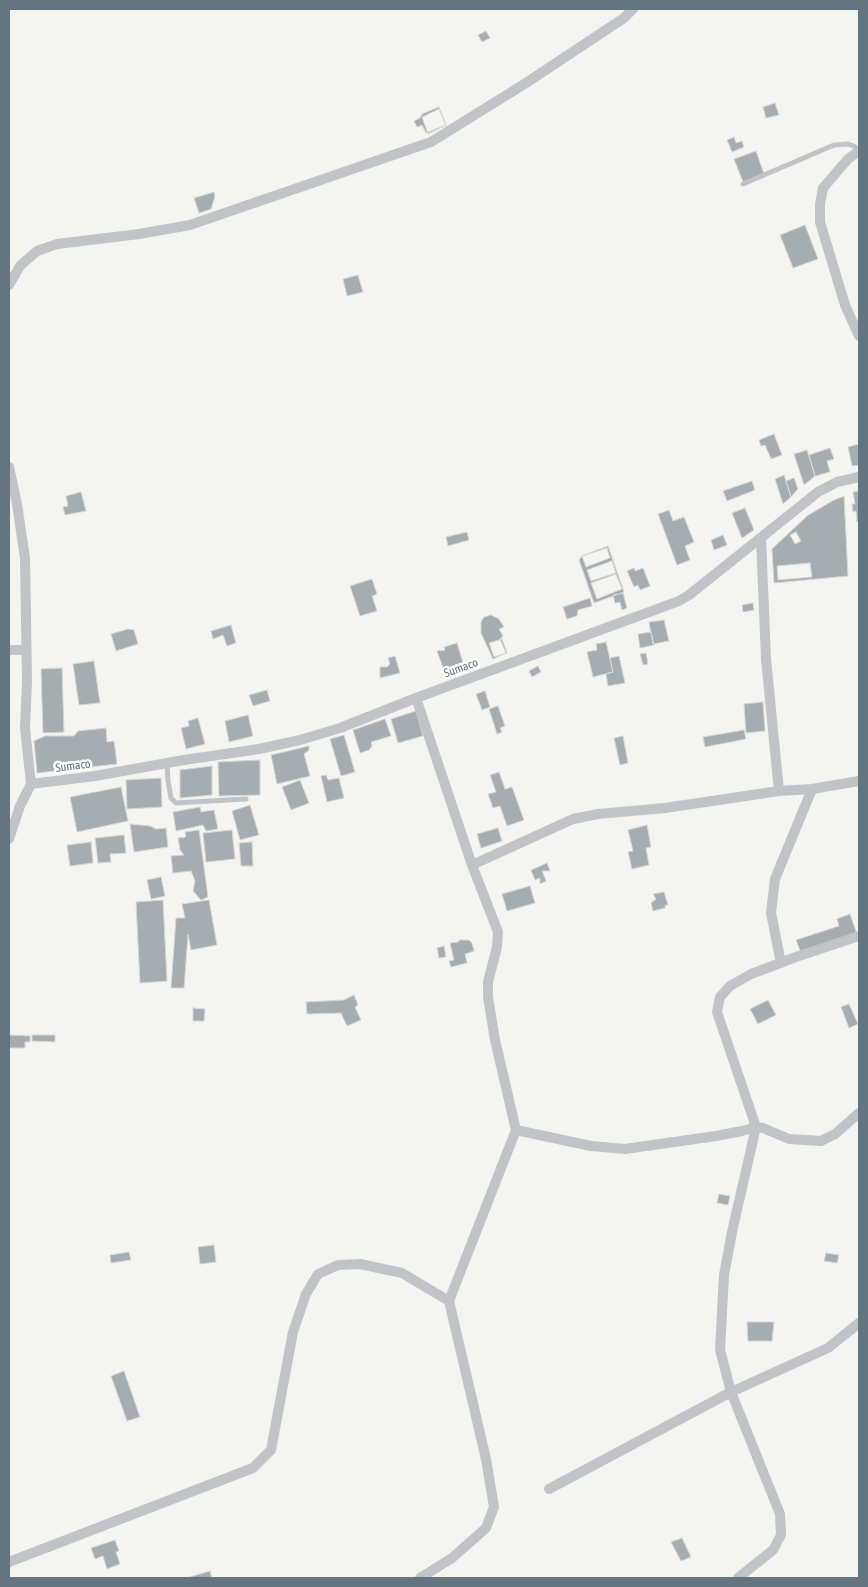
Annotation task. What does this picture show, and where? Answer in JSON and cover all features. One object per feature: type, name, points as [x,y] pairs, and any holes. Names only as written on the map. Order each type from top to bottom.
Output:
[{"type":"street","points":[[9,286],[20,266],[37,251],[57,244],[139,234],[190,225],[430,142],[526,83],[624,18],[633,9]]},
{"type":"street","points":[[859,151],[848,159],[823,188],[820,204],[820,222],[845,305],[859,336]]},
{"type":"street","points":[[9,467],[25,558],[25,728],[31,784],[20,806],[9,839]]},
{"type":"street","name":"Sumaco","points":[[31,784],[95,776],[259,748],[300,740],[340,728],[679,601],[818,492],[837,482],[859,477]]},
{"type":"street","points":[[761,538],[766,659],[779,791]]},
{"type":"street","points":[[9,650],[26,650]]},
{"type":"street","points":[[416,698],[472,865],[498,932],[488,982],[488,998],[499,1059],[516,1130],[449,1301],[486,1459],[494,1507],[486,1528],[452,1558],[420,1578]]},
{"type":"street","points":[[472,865],[573,819],[598,814],[665,808],[779,791],[812,789],[859,782]]},
{"type":"street","points":[[781,963],[771,913],[775,879],[812,789]]},
{"type":"street","points":[[738,1578],[773,1550],[781,1535],[780,1514],[731,1392],[720,1350],[724,1275],[756,1126],[716,1012],[720,997],[730,986],[751,974],[859,936]]},
{"type":"street","points":[[516,1130],[591,1146],[625,1149],[716,1136],[756,1126],[789,1139],[820,1141],[835,1134],[859,1113]]},
{"type":"street","points":[[9,1562],[253,1468],[271,1450],[293,1332],[306,1294],[318,1274],[338,1264],[360,1264],[402,1273],[449,1301]]},
{"type":"street","points":[[549,1488],[731,1392],[828,1348],[859,1323]]},
{"type":"lane","points":[[742,184],[834,145],[848,144],[859,151]]},
{"type":"lane","points":[[167,763],[171,798],[176,803],[246,799]]},
{"type":"building","points":[[486,31],[490,38],[482,42],[478,35]]},
{"type":"building","points":[[775,103],[779,115],[766,118],[763,107]]},
{"type":"building","points":[[439,107],[446,125],[426,133],[422,125],[417,127],[414,121],[420,118],[422,114]]},
{"type":"building","points":[[439,109],[446,125],[428,134],[422,117]]},
{"type":"building","points":[[734,137],[736,143],[742,141],[744,147],[732,152],[727,140]]},
{"type":"building","points":[[756,151],[764,174],[743,182],[734,159]]},
{"type":"building","points":[[214,192],[215,196],[211,209],[199,213],[194,198]]},
{"type":"building","points":[[805,225],[818,259],[793,268],[780,235]]},
{"type":"building","points":[[358,275],[363,292],[347,296],[343,279]]},
{"type":"building","points":[[774,434],[782,455],[771,459],[765,445],[761,446],[759,440]]},
{"type":"building","points":[[859,444],[859,465],[852,466],[848,447]]},
{"type":"building","points":[[830,448],[834,459],[827,461],[830,472],[815,476],[809,455]]},
{"type":"building","points":[[807,450],[815,476],[804,485],[794,454]]},
{"type":"building","points":[[784,475],[791,497],[783,504],[775,479]]},
{"type":"building","points":[[794,478],[798,489],[791,497],[786,481]]},
{"type":"building","points":[[752,481],[755,490],[727,501],[723,491]]},
{"type":"building","points":[[859,491],[859,522],[857,522],[856,511],[853,512],[852,504],[855,504],[853,492]]},
{"type":"building","points":[[81,492],[86,511],[65,515],[63,507],[68,506],[66,496]]},
{"type":"building","points":[[844,496],[848,576],[774,583],[772,549],[807,516]]},
{"type":"building","points":[[745,508],[754,530],[742,538],[732,513]]},
{"type":"building","points":[[669,510],[673,521],[684,517],[694,542],[685,546],[690,560],[677,565],[658,514]]},
{"type":"building","points":[[467,532],[469,540],[448,546],[446,537]]},
{"type":"building","points":[[796,532],[801,541],[795,544],[790,535]]},
{"type":"building","points":[[723,535],[727,545],[714,550],[711,540]]},
{"type":"building","points":[[608,546],[624,592],[594,603],[579,560],[582,556]]},
{"type":"building","points":[[607,548],[610,558],[586,567],[582,556]]},
{"type":"building","points":[[612,561],[616,573],[591,581],[587,570]]},
{"type":"building","points":[[810,563],[812,577],[778,580],[777,566]]},
{"type":"building","points":[[634,568],[635,571],[643,568],[650,586],[640,590],[638,585],[634,587],[627,571]]},
{"type":"building","points":[[616,574],[622,589],[597,599],[591,583]]},
{"type":"building","points":[[372,579],[377,594],[372,596],[377,611],[360,616],[350,586]]},
{"type":"building","points":[[623,593],[627,608],[622,610],[620,602],[615,603],[613,595]]},
{"type":"building","points":[[590,598],[592,606],[578,610],[577,616],[567,619],[563,607]]},
{"type":"building","points":[[753,603],[754,610],[743,612],[742,605]]},
{"type":"building","points":[[491,615],[499,619],[504,627],[499,629],[503,636],[500,639],[506,653],[493,659],[481,633],[481,622],[484,617]]},
{"type":"building","points":[[664,620],[669,641],[653,644],[649,622]]},
{"type":"building","points":[[231,625],[236,643],[227,646],[223,635],[213,639],[211,631]]},
{"type":"building","points":[[128,629],[134,630],[138,644],[116,651],[111,634]]},
{"type":"building","points":[[651,632],[654,645],[640,648],[638,634]]},
{"type":"building","points":[[502,639],[507,653],[494,657],[489,643]]},
{"type":"building","points":[[606,642],[613,672],[593,677],[587,652],[597,650],[596,644]]},
{"type":"building","points":[[457,643],[465,669],[446,676],[437,651],[445,650],[444,647]]},
{"type":"building","points":[[646,653],[648,664],[643,665],[640,654]]},
{"type":"building","points":[[395,656],[400,673],[380,678],[380,667],[387,667],[390,664],[388,658]]},
{"type":"building","points":[[619,656],[625,683],[608,686],[606,674],[613,672],[610,658]]},
{"type":"building","points":[[94,661],[100,703],[79,705],[73,664]]},
{"type":"building","points":[[538,666],[541,672],[532,677],[529,671]]},
{"type":"building","points":[[62,668],[64,732],[43,733],[41,669]]},
{"type":"building","points":[[267,690],[270,701],[253,706],[249,695]]},
{"type":"building","points":[[485,691],[490,707],[482,710],[476,694]]},
{"type":"building","points":[[763,702],[765,731],[746,733],[744,704]]},
{"type":"building","points":[[498,706],[505,726],[500,728],[502,732],[497,734],[489,709]]},
{"type":"building","points":[[416,711],[423,736],[398,743],[391,719]]},
{"type":"building","points":[[248,715],[253,736],[229,742],[225,721]]},
{"type":"building","points":[[198,718],[205,744],[186,749],[181,728],[189,726],[188,721]]},
{"type":"building","points":[[385,719],[391,736],[371,742],[372,746],[369,750],[360,753],[353,730]]},
{"type":"building","points":[[106,728],[107,742],[114,741],[117,764],[37,773],[34,741],[45,736],[74,736],[78,731]]},
{"type":"building","points":[[744,730],[746,739],[705,747],[703,737]]},
{"type":"building","points":[[344,735],[355,772],[341,776],[330,739]]},
{"type":"building","points":[[623,736],[628,763],[620,765],[614,738]]},
{"type":"building","points":[[309,746],[309,750],[304,754],[310,776],[277,784],[271,755]]},
{"type":"building","points":[[260,760],[260,795],[219,796],[218,762]]},
{"type":"building","points":[[212,766],[212,795],[180,798],[180,770]]},
{"type":"building","points":[[499,772],[505,789],[512,787],[524,820],[507,826],[500,806],[493,808],[488,794],[496,792],[490,775]]},
{"type":"building","points":[[326,775],[328,780],[339,778],[344,798],[327,802],[321,776]]},
{"type":"building","points":[[161,778],[162,807],[127,809],[126,780]]},
{"type":"building","points":[[300,780],[309,803],[291,810],[282,787]]},
{"type":"building","points":[[121,787],[128,821],[77,832],[70,797]]},
{"type":"building","points":[[250,805],[259,835],[240,840],[232,811]]},
{"type":"building","points":[[200,807],[201,812],[214,810],[218,829],[206,831],[203,825],[176,831],[173,812]]},
{"type":"building","points":[[130,824],[150,826],[156,829],[166,828],[168,847],[134,852]]},
{"type":"building","points":[[647,825],[651,847],[646,848],[649,865],[632,869],[628,852],[633,851],[628,830]]},
{"type":"building","points":[[498,828],[502,841],[481,848],[477,834]]},
{"type":"building","points":[[199,830],[208,897],[201,900],[193,891],[195,881],[191,871],[173,873],[171,856],[184,855],[180,850],[178,838],[186,837],[185,832]]},
{"type":"building","points":[[232,830],[235,859],[206,862],[203,833]]},
{"type":"building","points":[[124,835],[126,853],[110,854],[111,862],[98,863],[95,838]]},
{"type":"building","points":[[91,842],[93,863],[70,866],[67,845]]},
{"type":"building","points":[[252,842],[253,866],[241,866],[239,843]]},
{"type":"building","points":[[547,863],[550,871],[542,871],[546,881],[540,884],[540,878],[535,880],[531,870]]},
{"type":"building","points":[[161,877],[165,896],[151,899],[147,880]]},
{"type":"building","points":[[530,886],[535,903],[507,911],[502,894]]},
{"type":"building","points":[[664,892],[668,905],[665,905],[665,908],[653,911],[651,903],[656,899],[653,894]]},
{"type":"building","points":[[163,900],[167,981],[140,983],[136,902]]},
{"type":"building","points":[[209,900],[217,945],[191,950],[188,934],[184,988],[171,988],[176,918],[185,918],[182,904]]},
{"type":"building","points":[[850,914],[857,934],[801,953],[796,940],[839,926],[837,919]]},
{"type":"building","points":[[469,940],[474,951],[465,954],[467,963],[451,967],[449,961],[454,960],[450,943]]},
{"type":"building","points":[[444,946],[446,957],[439,958],[437,948]]},
{"type":"building","points":[[354,995],[358,1005],[355,1007],[361,1020],[347,1026],[341,1013],[307,1014],[306,1002],[344,1000]]},
{"type":"building","points":[[768,1000],[776,1015],[758,1024],[750,1009]]},
{"type":"building","points":[[849,1004],[858,1024],[849,1028],[841,1007]]},
{"type":"building","points":[[193,1008],[205,1009],[204,1021],[193,1021]]},
{"type":"building","points":[[9,1035],[30,1036],[30,1042],[25,1042],[25,1048],[9,1048]]},
{"type":"building","points":[[32,1035],[55,1035],[55,1042],[32,1041]]},
{"type":"building","points":[[719,1194],[730,1196],[728,1205],[717,1203]]},
{"type":"building","points":[[214,1245],[216,1262],[200,1264],[198,1247]]},
{"type":"building","points":[[129,1252],[131,1260],[111,1263],[110,1255]]},
{"type":"building","points":[[826,1253],[839,1255],[837,1263],[824,1261]]},
{"type":"building","points":[[747,1322],[774,1322],[772,1341],[748,1341]]},
{"type":"building","points":[[124,1371],[140,1417],[127,1421],[111,1376]]},
{"type":"building","points":[[682,1538],[691,1557],[681,1561],[671,1542]]},
{"type":"building","points":[[115,1540],[119,1551],[116,1552],[120,1564],[107,1569],[103,1556],[95,1559],[91,1548]]},
{"type":"building","points":[[210,1571],[212,1578],[186,1578]]}]
